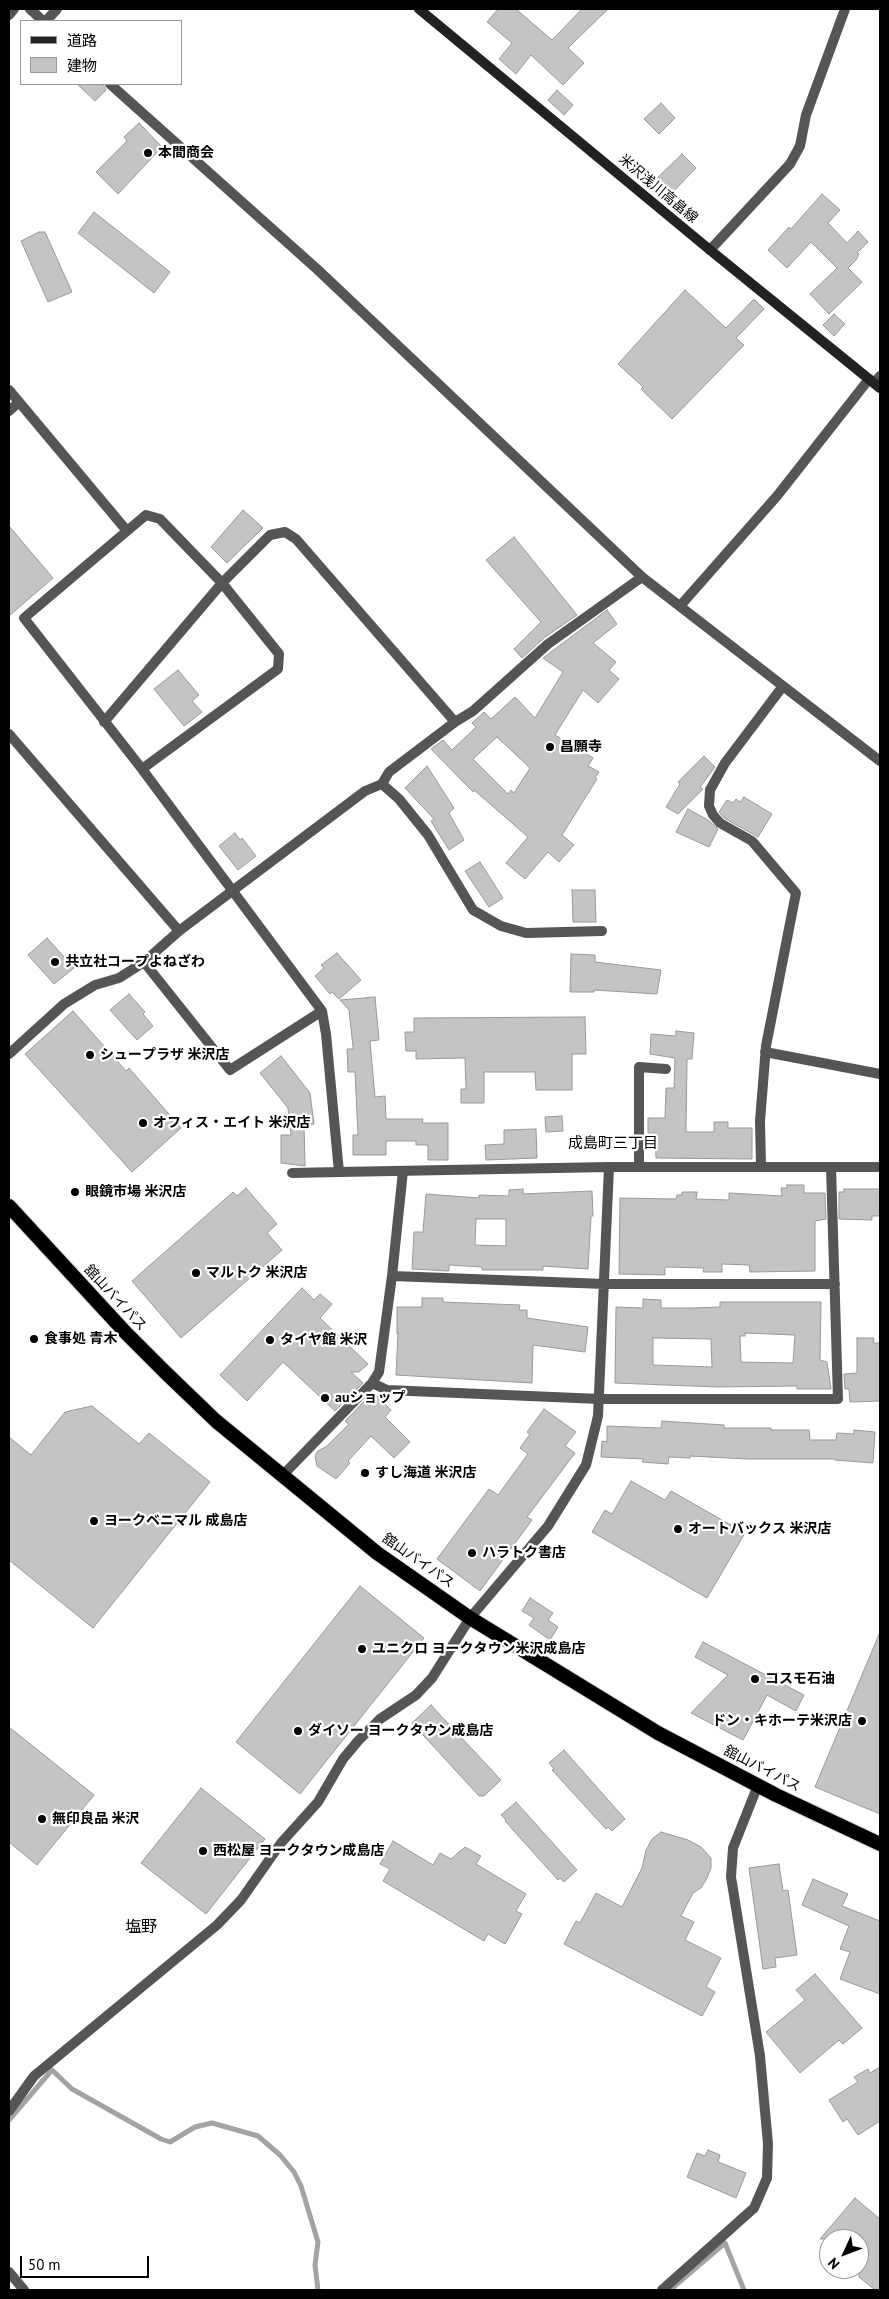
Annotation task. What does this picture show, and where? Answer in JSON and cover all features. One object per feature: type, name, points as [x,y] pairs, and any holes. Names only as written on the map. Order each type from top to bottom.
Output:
[{"type":"highway","name":"舘山バイパス","points":[[9,1206],[159,1367],[216,1421],[377,1553],[470,1618],[556,1673],[658,1733],[758,1785],[880,1844]]},
{"type":"main road","name":"米沢浅川高畠線","points":[[419,9],[710,250],[876,382]]},
{"type":"street","points":[[9,15],[14,9]]},
{"type":"street","points":[[30,9],[44,20]]},
{"type":"street","points":[[46,20],[58,9]]},
{"type":"street","points":[[710,250],[793,158],[800,146],[806,115],[845,9]]},
{"type":"street","points":[[111,85],[318,270],[642,577],[880,761]]},
{"type":"street","points":[[680,606],[876,382]]},
{"type":"street","points":[[9,390],[127,531]]},
{"type":"street","points":[[9,411],[19,402]]},
{"type":"street","points":[[142,770],[278,669],[279,654],[222,583],[160,519],[146,516],[24,618],[142,770],[322,1011],[326,1034],[339,1172]]},
{"type":"street","points":[[104,722],[222,583],[270,535],[285,532],[296,539],[455,722]]},
{"type":"street","points":[[9,1054],[64,1004],[95,985],[120,978],[144,962],[179,931],[365,791],[382,784],[388,772],[455,722],[473,711],[548,644],[642,577]]},
{"type":"street","points":[[761,1166],[760,1121],[765,1052],[796,893],[752,841],[720,822],[712,815],[709,806],[710,790],[725,763],[783,686]]},
{"type":"street","points":[[9,734],[179,931]]},
{"type":"street","points":[[382,784],[399,799],[428,835],[473,910],[501,926],[526,933],[602,931]]},
{"type":"street","points":[[144,962],[230,1070],[322,1011]]},
{"type":"street","points":[[765,1052],[880,1074]]},
{"type":"street","points":[[639,1166],[639,1067],[666,1069]]},
{"type":"street","points":[[292,1173],[639,1166],[880,1167]]},
{"type":"street","points":[[9,2111],[34,2076],[217,1926],[241,1900],[281,1843],[318,1802],[344,1759],[358,1741],[380,1719],[416,1694],[432,1678],[470,1618],[548,1526],[586,1465],[600,1399],[609,1167]]},
{"type":"street","points":[[372,1383],[387,1390],[600,1399],[838,1399],[831,1167]]},
{"type":"street","points":[[282,1476],[372,1383],[379,1372],[392,1276],[403,1171]]},
{"type":"street","points":[[392,1276],[605,1284],[835,1284]]},
{"type":"street","points":[[662,2290],[754,2208],[767,2178],[768,2144],[760,2056],[731,1877],[733,1848],[758,1785]]},
{"type":"street","points":[[9,2272],[24,2290]]},
{"type":"building","points":[[498,9],[516,9],[552,40],[582,9],[608,9],[568,48],[584,63],[563,85],[531,55],[516,74],[499,59],[512,43],[487,22]]},
{"type":"building","points":[[78,85],[104,85],[106,90],[95,101]]},
{"type":"building","points":[[557,90],[573,105],[564,115],[548,100]]},
{"type":"building","points":[[661,103],[675,118],[659,134],[644,119]]},
{"type":"building","points":[[139,123],[162,147],[118,194],[96,172],[127,141],[124,137]]},
{"type":"building","points":[[682,154],[696,168],[670,195],[655,180]]},
{"type":"building","points":[[822,194],[840,210],[828,223],[847,243],[858,231],[868,242],[857,253],[859,254],[856,260],[848,268],[862,282],[829,314],[810,294],[837,268],[811,242],[787,268],[768,250],[789,227],[791,229]]},
{"type":"building","points":[[94,212],[170,272],[154,293],[78,233]]},
{"type":"building","points":[[39,232],[45,232],[72,292],[48,302],[21,241]]},
{"type":"building","points":[[685,290],[726,328],[754,299],[764,309],[736,338],[744,345],[672,419],[641,389],[643,387],[618,364]]},
{"type":"building","points":[[834,314],[845,324],[834,336],[823,325]]},
{"type":"building","points":[[243,510],[263,528],[227,563],[211,547]]},
{"type":"building","points":[[9,526],[53,578],[9,616]]},
{"type":"building","points":[[514,537],[577,615],[544,638],[522,658],[514,649],[541,622],[486,560]]},
{"type":"building","points":[[607,610],[617,624],[593,643],[616,662],[609,670],[619,679],[598,703],[583,690],[555,735],[593,758],[588,766],[599,772],[595,778],[597,779],[562,835],[574,845],[559,862],[548,852],[525,879],[506,863],[528,837],[474,790],[473,792],[431,749],[443,740],[452,750],[476,727],[472,723],[484,712],[491,719],[515,697],[535,718],[563,672],[543,658]],"holes":[[[497,737],[530,768],[514,793],[511,790],[508,794],[473,759]]]},
{"type":"building","points":[[178,670],[199,695],[192,701],[202,712],[184,726],[154,689]]},
{"type":"building","points":[[704,756],[715,767],[700,787],[703,789],[678,814],[666,807],[680,784],[678,782]]},
{"type":"building","points":[[427,766],[454,808],[449,813],[464,840],[449,850],[431,821],[434,819],[405,788]]},
{"type":"building","points":[[744,797],[772,814],[758,837],[724,818],[719,812],[727,800],[733,803],[736,799],[740,802]]},
{"type":"building","points":[[688,809],[708,820],[718,829],[709,847],[676,832]]},
{"type":"building","points":[[235,833],[240,840],[242,838],[256,856],[238,870],[219,846]]},
{"type":"building","points":[[480,862],[503,898],[489,907],[465,871]]},
{"type":"building","points":[[572,890],[595,890],[596,922],[573,922]]},
{"type":"building","points":[[47,938],[74,968],[54,984],[28,955]]},
{"type":"building","points":[[337,953],[361,980],[339,999],[332,992],[330,994],[315,976],[324,968],[321,965]]},
{"type":"building","points":[[571,954],[595,955],[595,962],[661,970],[657,994],[594,990],[594,992],[570,992]]},
{"type":"building","points":[[129,994],[145,1012],[143,1014],[153,1026],[137,1040],[110,1010]]},
{"type":"building","points":[[375,997],[379,1040],[370,1041],[375,1097],[385,1096],[386,1119],[423,1119],[422,1123],[448,1123],[448,1160],[428,1160],[428,1145],[416,1145],[416,1141],[386,1141],[386,1155],[353,1155],[353,1135],[358,1135],[355,1072],[348,1072],[347,1049],[353,1049],[353,1047],[349,1010],[340,1000]]},
{"type":"building","points":[[73,1011],[126,1071],[129,1068],[181,1128],[132,1172],[25,1054]]},
{"type":"building","points":[[585,1017],[586,1054],[572,1054],[572,1090],[536,1090],[535,1072],[484,1072],[484,1103],[461,1103],[461,1089],[466,1089],[465,1058],[416,1059],[416,1051],[406,1051],[405,1032],[414,1032],[414,1018]]},
{"type":"building","points":[[676,1031],[694,1033],[692,1059],[687,1059],[686,1132],[714,1132],[714,1122],[728,1122],[728,1128],[752,1128],[752,1159],[656,1158],[655,1133],[648,1133],[648,1118],[665,1118],[666,1088],[674,1088],[675,1058],[650,1054],[651,1034],[676,1036]]},
{"type":"building","points":[[281,1056],[310,1093],[314,1124],[304,1125],[305,1166],[281,1163],[281,1135],[291,1135],[288,1108],[260,1073]]},
{"type":"building","points":[[562,1116],[563,1131],[546,1132],[545,1117]]},
{"type":"building","points":[[536,1129],[537,1158],[486,1160],[485,1145],[504,1144],[504,1130]]},
{"type":"building","points":[[787,1185],[804,1185],[804,1193],[825,1193],[826,1219],[815,1221],[815,1271],[750,1272],[749,1265],[722,1264],[722,1272],[703,1272],[704,1268],[665,1267],[665,1275],[619,1274],[620,1198],[676,1199],[677,1195],[682,1195],[682,1192],[697,1192],[696,1199],[729,1200],[729,1193],[782,1196],[781,1188],[787,1188]]},
{"type":"building","points":[[246,1188],[277,1224],[267,1233],[282,1250],[181,1338],[132,1281],[233,1192],[237,1196]]},
{"type":"building","points":[[523,1189],[523,1194],[592,1191],[593,1216],[591,1216],[588,1269],[543,1266],[543,1270],[482,1270],[482,1267],[449,1265],[449,1271],[412,1269],[414,1232],[423,1232],[426,1194],[479,1198],[479,1195],[509,1196],[509,1190]],"holes":[[[476,1219],[506,1219],[506,1246],[475,1245]]]},
{"type":"building","points":[[844,1189],[880,1189],[880,1216],[872,1216],[872,1220],[839,1219],[839,1192],[844,1192]]},
{"type":"building","points":[[302,1288],[314,1300],[320,1294],[332,1304],[320,1318],[368,1364],[359,1372],[351,1372],[363,1383],[335,1411],[283,1362],[247,1401],[220,1375]]},
{"type":"building","points":[[422,1298],[443,1298],[443,1302],[520,1305],[519,1310],[527,1310],[527,1318],[588,1327],[585,1352],[533,1345],[532,1383],[396,1375],[397,1307],[422,1307]]},
{"type":"building","points":[[643,1299],[661,1300],[661,1308],[720,1307],[720,1302],[821,1302],[820,1360],[827,1362],[831,1389],[797,1389],[797,1386],[718,1387],[615,1383],[616,1307],[643,1308]],"holes":[[[745,1333],[795,1335],[793,1363],[741,1362],[740,1336],[745,1336]],[[653,1338],[711,1339],[712,1367],[653,1365]]]},
{"type":"building","points":[[857,1338],[874,1338],[873,1343],[880,1343],[880,1401],[850,1402],[849,1389],[845,1389],[844,1374],[857,1373]]},
{"type":"building","points":[[373,1392],[391,1410],[385,1417],[410,1442],[394,1458],[371,1436],[348,1461],[350,1463],[336,1479],[317,1466],[315,1456],[318,1451],[327,1446],[349,1424],[345,1421]]},
{"type":"building","name":"ヨークベニマル 成島店","points":[[92,1406],[139,1444],[149,1433],[210,1482],[93,1628],[9,1560],[9,1437],[31,1455],[65,1412]]},
{"type":"building","points":[[544,1409],[576,1432],[565,1446],[575,1453],[527,1517],[532,1520],[480,1591],[437,1559],[489,1489],[498,1495],[528,1454],[520,1448],[530,1434],[527,1432]]},
{"type":"building","points":[[662,1421],[724,1425],[724,1428],[809,1430],[810,1440],[836,1440],[837,1433],[854,1434],[854,1430],[875,1432],[873,1463],[835,1459],[748,1459],[690,1456],[690,1458],[669,1457],[668,1464],[642,1462],[644,1459],[601,1457],[602,1441],[607,1442],[607,1426],[661,1428]]},
{"type":"building","points":[[631,1481],[665,1500],[671,1491],[745,1533],[707,1598],[592,1532],[605,1510],[612,1514]]},
{"type":"building","points":[[360,1586],[424,1638],[300,1794],[236,1742]]},
{"type":"building","points":[[530,1598],[553,1613],[548,1620],[558,1627],[550,1640],[529,1625],[534,1618],[522,1611]]},
{"type":"building","name":"ドン・キホーテ米沢店","points":[[880,1632],[880,1814],[815,1787]]},
{"type":"building","points":[[703,1642],[804,1695],[796,1711],[767,1695],[743,1740],[691,1713],[728,1675],[695,1657]]},
{"type":"building","points":[[431,1705],[501,1780],[484,1796],[479,1796],[412,1723]]},
{"type":"building","name":"無印良品 米沢","points":[[9,1727],[94,1795],[37,1865],[9,1842]]},
{"type":"building","points":[[564,1750],[625,1819],[612,1831],[608,1827],[606,1829],[552,1770],[554,1769],[549,1763]]},
{"type":"building","name":"西松屋 ヨークタウン成島店","points":[[201,1788],[265,1839],[206,1914],[141,1863]]},
{"type":"building","points":[[516,1802],[577,1870],[564,1882],[560,1878],[558,1880],[501,1815]]},
{"type":"building","points":[[661,1832],[688,1840],[701,1847],[711,1858],[711,1868],[707,1878],[701,1888],[693,1893],[681,1916],[694,1922],[685,1940],[721,1958],[706,1987],[715,1992],[702,2016],[564,1944],[576,1921],[580,1923],[596,1893],[622,1907],[642,1868],[646,1850],[652,1839]]},
{"type":"building","points":[[393,1841],[433,1865],[440,1853],[451,1859],[465,1847],[481,1856],[476,1864],[526,1894],[516,1911],[522,1914],[505,1944],[488,1934],[484,1941],[383,1881],[390,1869],[380,1864]]},
{"type":"building","points":[[779,1864],[783,1891],[788,1890],[797,1955],[775,1958],[776,1967],[763,1969],[749,1868]]},
{"type":"building","points":[[813,1879],[848,1894],[842,1906],[880,1921],[880,1994],[840,1979],[850,1952],[840,1949],[849,1926],[802,1905]]},
{"type":"building","points":[[815,1974],[862,2028],[843,2044],[839,2040],[800,2073],[766,2032],[805,2000],[796,1990]]},
{"type":"building","points":[[880,2067],[880,2121],[858,2135],[847,2119],[843,2122],[829,2100],[858,2082],[854,2077],[868,2069],[870,2073]]},
{"type":"building","points":[[708,2150],[720,2155],[718,2162],[746,2173],[736,2198],[687,2177],[697,2153],[705,2156]]},
{"type":"building","points":[[855,2198],[880,2219],[880,2290],[875,2290],[861,2279],[869,2279],[869,2229],[829,2229]]},
{"type":"waterway","points":[[9,2120],[52,2070],[72,2089],[161,2139],[170,2142],[195,2127],[212,2123],[258,2136],[280,2155],[294,2172],[301,2186],[318,2242],[315,2265],[318,2290]]},
{"type":"waterway","points":[[670,2290],[725,2243],[744,2290]]},
{"type":"place","name":"本間商会","points":[[148,153]]},
{"type":"place","name":"昌願寺","points":[[550,747]]},
{"type":"place","name":"共立社コープよねざわ","points":[[55,962]]},
{"type":"place","name":"シュープラザ 米沢店","points":[[90,1055]]},
{"type":"place","name":"オフィス・エイト 米沢店","points":[[143,1123]]},
{"type":"place","name":"眼鏡市場 米沢店","points":[[75,1192]]},
{"type":"place","name":"マルトク 米沢店","points":[[196,1273]]},
{"type":"place","name":"食事処 青木","points":[[34,1339]]},
{"type":"place","name":"タイヤ館 米沢","points":[[270,1340]]},
{"type":"place","name":"auショップ","points":[[325,1398]]},
{"type":"place","name":"すし海道 米沢店","points":[[365,1473]]},
{"type":"place","name":"ヨークベニマル 成島店","points":[[94,1521]]},
{"type":"place","name":"オートバックス 米沢店","points":[[678,1529]]},
{"type":"place","name":"ハラトク書店","points":[[472,1553]]},
{"type":"place","name":"ユニクロ ヨークタウン米沢成島店","points":[[362,1649]]},
{"type":"place","name":"コスモ石油","points":[[755,1679]]},
{"type":"place","name":"ドン・キホーテ米沢店","points":[[862,1721]]},
{"type":"place","name":"ダイソー ヨークタウン成島店","points":[[298,1731]]},
{"type":"place","name":"無印良品 米沢","points":[[42,1819]]},
{"type":"place","name":"西松屋 ヨークタウン成島店","points":[[203,1851]]},
{"type":"district","name":"成島町三丁目","points":[[613,1144]]},
{"type":"district","name":"塩野","points":[[141,1927]]}]
